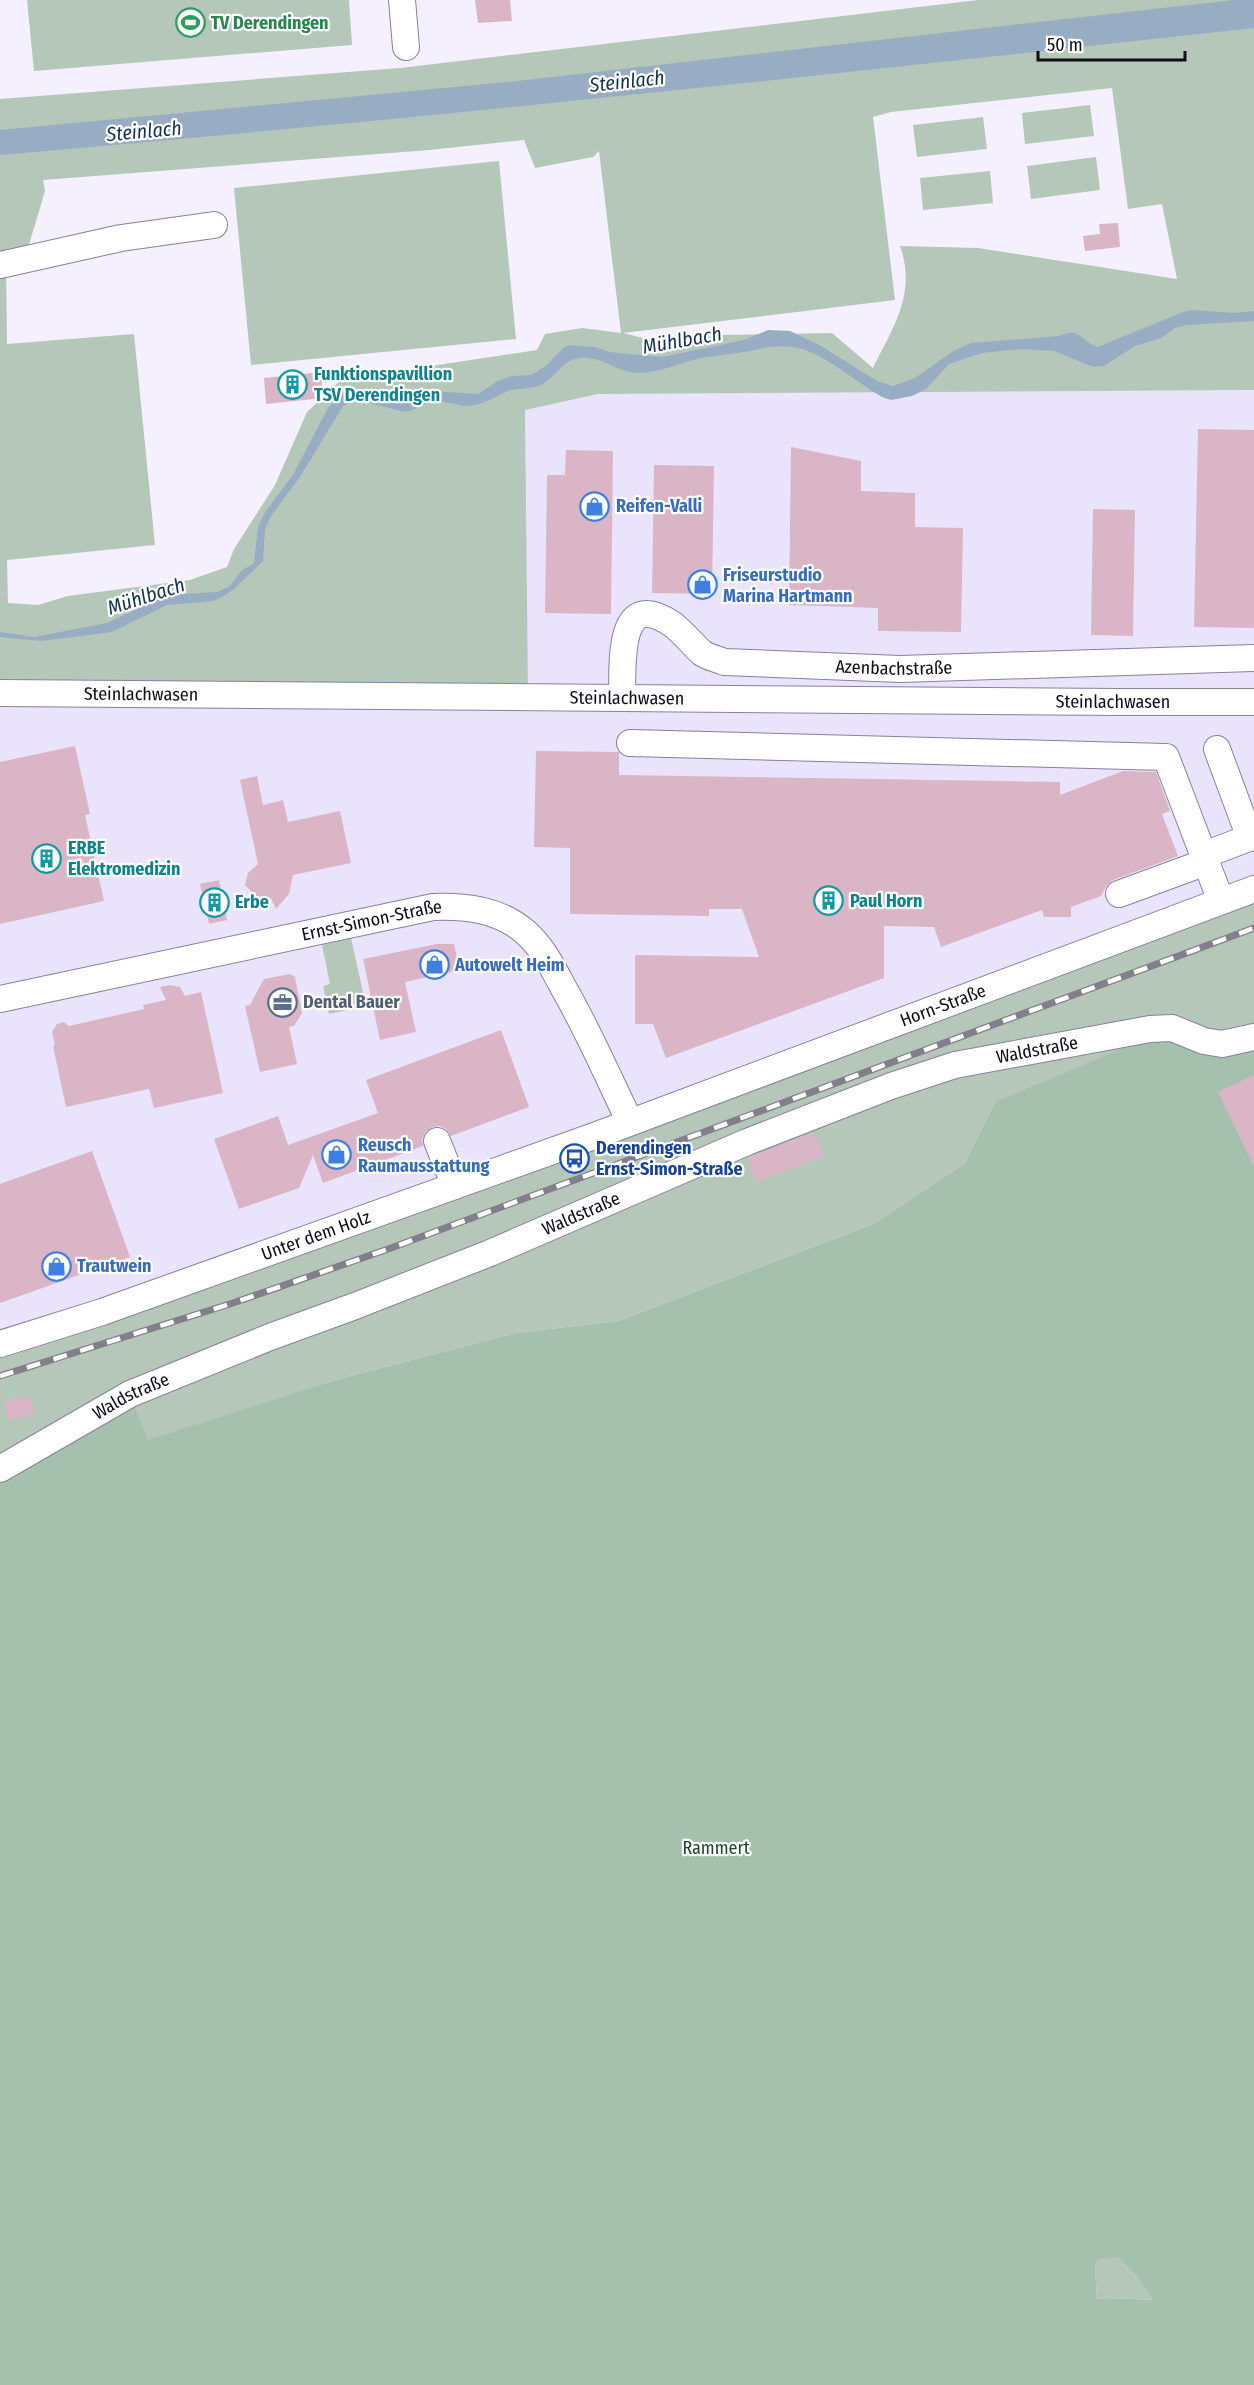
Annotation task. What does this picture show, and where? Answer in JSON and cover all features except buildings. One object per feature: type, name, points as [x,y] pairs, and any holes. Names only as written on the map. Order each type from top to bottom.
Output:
[{"type":"street","points":[[402,0],[406,47]]},
{"type":"street","points":[[0,265],[121,238],[214,225]]},
{"type":"street","name":"Azenbachstraße","points":[[622,698],[625,636],[629,624],[637,616],[658,616],[672,624],[704,655],[724,662],[900,669],[1254,658]]},
{"type":"street","name":"Steinlachwasen","points":[[0,693],[1254,702]]},
{"type":"street","points":[[630,742],[1166,757],[1221,901]]},
{"type":"street","points":[[1119,894],[1252,837],[1217,749]]},
{"type":"street","name":"Horn-Straße","points":[[630,1122],[1254,889]]},
{"type":"street","name":"Ernst-Simon-Straße","points":[[0,999],[433,907],[463,906],[494,913],[523,929],[542,949],[573,1005],[630,1122]]},
{"type":"street","name":"Waldstraße","points":[[0,1469],[130,1394],[270,1337],[490,1253],[747,1142],[891,1086],[955,1065],[1150,1029],[1172,1028],[1204,1041],[1222,1044],[1254,1037]]},
{"type":"street","name":"Unter dem Holz","points":[[0,1344],[112,1309],[630,1122]]},
{"type":"street","points":[[437,1141],[455,1186]]},
{"type":"shaded area","points":[[1254,390],[1254,889],[0,1344],[0,693],[527,696],[525,410],[598,394]]},
{"type":"green space","name":"TV Derendingen","points":[[27,0],[349,0],[352,45],[34,71]]},
{"type":"green space","points":[[978,0],[1254,0],[1254,390],[598,394],[525,410],[528,696],[0,693],[0,99],[400,68]],"holes":[[[1112,88],[1128,209],[1162,204],[1177,279],[978,248],[900,246],[905,263],[904,295],[895,324],[873,368],[832,333],[717,335],[670,345],[623,333],[895,300],[873,117],[891,112]],[[524,140],[535,168],[593,157],[599,151],[621,333],[582,328],[545,334],[537,350],[379,374],[346,375],[307,412],[275,485],[234,549],[227,567],[190,580],[68,596],[38,605],[8,603],[7,560],[155,545],[134,334],[7,344],[6,263],[25,258],[45,191],[43,180],[429,150]]]},
{"type":"green space","points":[[1090,105],[1094,136],[1025,144],[1022,113]]},
{"type":"green space","points":[[983,117],[987,149],[917,157],[913,125]]},
{"type":"green space","points":[[1096,157],[1100,190],[1031,199],[1027,166]]},
{"type":"green space","points":[[499,161],[516,339],[251,365],[234,188]]},
{"type":"green space","points":[[990,171],[993,203],[923,210],[920,178]]},
{"type":"green space","points":[[1254,889],[1254,1037],[995,1102],[964,1164],[873,1224],[618,1321],[515,1333],[335,1380],[148,1441],[130,1395],[0,1469],[0,1344]]},
{"type":"green space","points":[[351,938],[366,1006],[329,1014],[323,986],[330,984],[322,945]]},
{"type":"green space","name":"Rammert","points":[[1172,1028],[1254,1037],[1254,2385],[0,2385],[0,1469],[130,1394],[148,1440],[335,1380],[515,1333],[618,1321],[873,1224],[964,1164],[995,1102]],"holes":[[[1118,2258],[1137,2277],[1154,2300],[1097,2299],[1095,2265],[1098,2260]]]},
{"type":"green space","points":[[1118,2258],[1155,2300],[1097,2299],[1095,2265],[1098,2260]]},
{"type":"water","name":"Steinlach","points":[[1234,0],[1254,0],[1254,28],[471,111],[0,155],[0,130],[507,82]]},
{"type":"water","points":[[1193,310],[1234,313],[1254,311],[1254,321],[1186,325],[1175,328],[1161,338],[1135,346],[1104,366],[1093,367],[1054,351],[1021,349],[982,353],[949,364],[926,389],[912,396],[891,400],[882,397],[817,355],[806,350],[777,346],[702,358],[640,373],[623,370],[592,358],[575,359],[565,364],[549,380],[539,386],[508,391],[472,406],[434,401],[405,412],[358,400],[343,406],[300,477],[271,516],[265,529],[263,561],[233,590],[213,601],[167,605],[112,632],[42,641],[0,637],[0,632],[34,637],[107,623],[167,595],[217,592],[230,586],[241,571],[254,563],[258,527],[264,514],[294,473],[328,408],[344,391],[355,389],[401,401],[431,391],[478,394],[498,381],[512,376],[531,375],[546,366],[564,347],[569,345],[595,347],[609,352],[662,357],[744,340],[768,330],[790,331],[821,346],[877,381],[893,386],[915,378],[952,352],[971,343],[1072,333],[1098,347]]},
{"type":"railway","points":[[0,1376],[233,1303],[391,1248],[1254,928]]},
{"type":"place","name":"TV Derendingen","points":[[190,23]]},
{"type":"place","name":"Funktionspavillion TSV Derendingen","points":[[293,384]]},
{"type":"place","name":"Reifen-Valli","points":[[595,506]]},
{"type":"place","name":"Friseurstudio Marina Hartmann","points":[[702,585]]},
{"type":"place","name":"ERBE Elektromedizin","points":[[47,858]]},
{"type":"place","name":"Paul Horn","points":[[829,901]]},
{"type":"place","name":"Erbe","points":[[214,902]]},
{"type":"place","name":"Autowelt Heim","points":[[434,965]]},
{"type":"place","name":"Dental Bauer","points":[[282,1002]]},
{"type":"place","name":"Reusch Raumausstattung","points":[[337,1155]]},
{"type":"place","name":"Derendingen Ernst-Simon-Straße","points":[[575,1158]]},
{"type":"place","name":"Trautwein","points":[[56,1266]]},
{"type":"water label","name":"Mühlbach","points":[[682,340]]},
{"type":"water label","name":"Mühlbach","points":[[146,596]]}]
